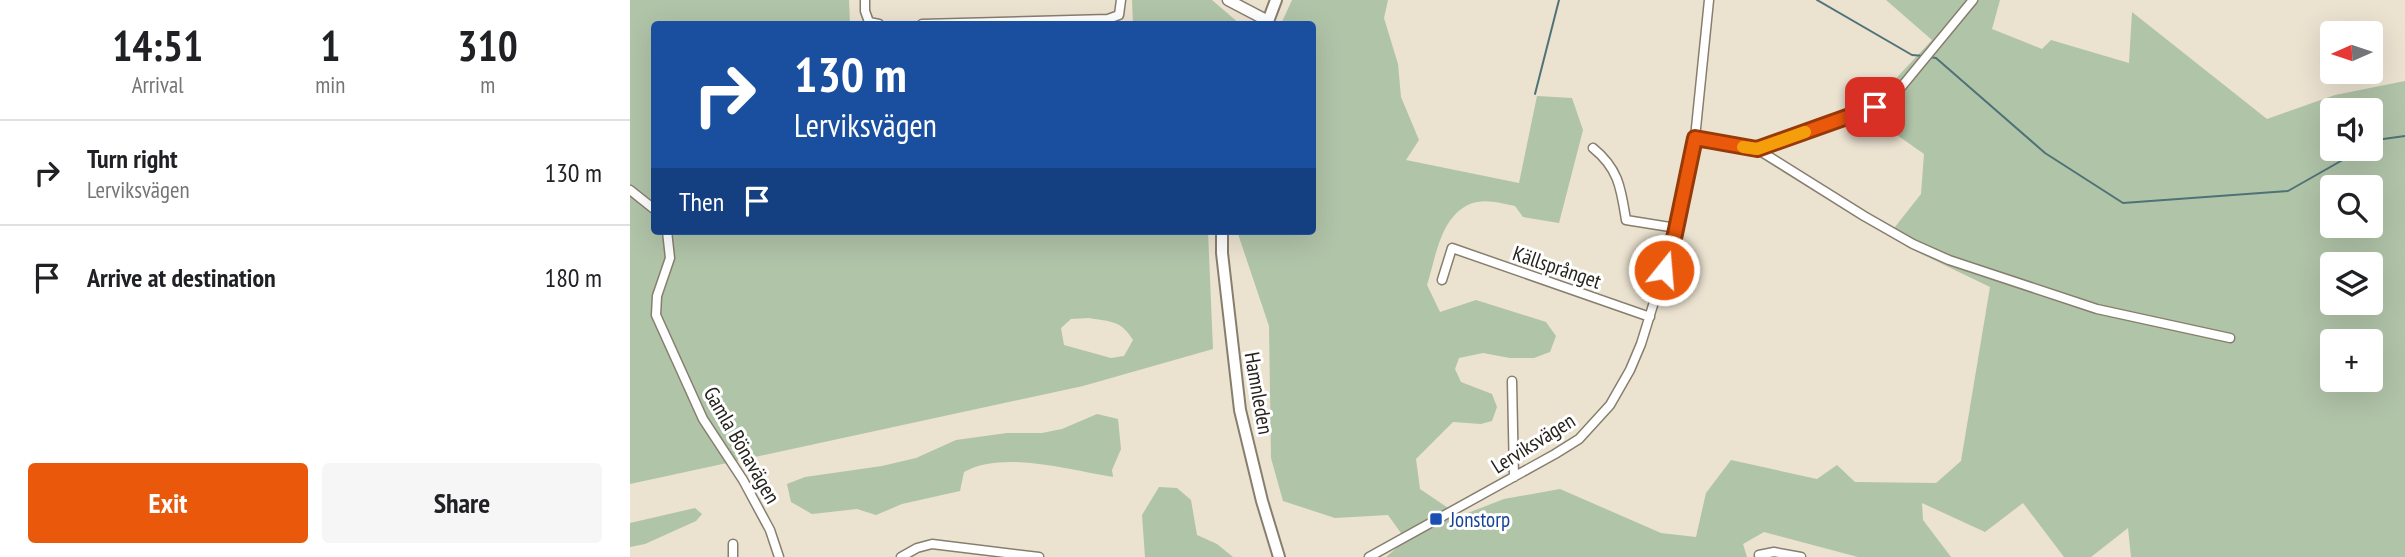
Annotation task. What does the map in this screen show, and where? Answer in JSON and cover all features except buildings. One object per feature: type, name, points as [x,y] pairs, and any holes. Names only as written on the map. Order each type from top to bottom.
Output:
[{"type":"main road","points":[[1268,21],[1276,0]]},
{"type":"main road","name":"Hamnleden","points":[[1223,235],[1222,253],[1240,410],[1279,557]]},
{"type":"street","points":[[865,0],[869,21]]},
{"type":"street","points":[[1034,21],[1108,19],[1119,15],[1121,0]]},
{"type":"street","points":[[1228,0],[1264,21]]},
{"type":"street","name":"Lerviksvägen","points":[[1369,557],[1579,439],[1610,405],[1630,370],[1650,317],[1676,228],[1695,138],[1709,0]]},
{"type":"street","points":[[1757,149],[1875,107],[1898,91],[1970,1]]},
{"type":"street","points":[[1695,138],[1757,149],[1864,216],[1913,244],[1949,260],[2097,309],[2230,338]]},
{"type":"street","points":[[1593,148],[1614,171],[1623,198],[1626,220],[1676,228]]},
{"type":"street","points":[[630,190],[651,207]]},
{"type":"street","name":"Gamla Bönavägen","points":[[667,235],[670,258],[657,296],[656,315],[703,419],[743,480],[770,530],[779,557]]},
{"type":"street","name":"Källsprånget","points":[[1442,280],[1452,248],[1650,317]]},
{"type":"street","points":[[1512,381],[1514,477]]},
{"type":"street","points":[[733,544],[733,557]]},
{"type":"street","points":[[901,557],[917,548],[932,544],[1039,557]]},
{"type":"street","points":[[1759,555],[1773,552],[1801,557]]},
{"type":"green space","points":[[630,0],[849,0],[850,21],[651,21],[651,235],[1208,235],[1213,349],[1083,386],[630,484]],"holes":[[[1089,318],[1115,323],[1129,333],[1133,340],[1124,356],[1111,358],[1064,345],[1061,328],[1071,319]]]},
{"type":"green space","points":[[1132,0],[1212,0],[1236,21],[1133,21]]},
{"type":"green space","points":[[1292,0],[1388,0],[1384,18],[1398,64],[1401,97],[1419,140],[1406,160],[1519,183],[1537,96],[1572,98],[1583,130],[1559,223],[1523,217],[1515,206],[1481,201],[1460,210],[1452,218],[1441,239],[1427,285],[1440,312],[1476,300],[1546,322],[1556,336],[1550,352],[1534,358],[1510,358],[1483,353],[1459,358],[1455,369],[1461,382],[1492,394],[1497,407],[1492,421],[1481,424],[1453,422],[1416,459],[1420,489],[1460,516],[1504,499],[1560,489],[1661,533],[1696,537],[1706,493],[1731,460],[1817,479],[1837,465],[1855,482],[1936,483],[1961,461],[1990,287],[1907,247],[1895,227],[1921,194],[1924,154],[1880,123],[1871,105],[1932,40],[1886,0],[2000,0],[1992,29],[2042,49],[2051,40],[2129,63],[2132,12],[2267,119],[2320,100],[2320,161],[2383,161],[2383,98],[2326,98],[2405,81],[2405,557],[2131,557],[2128,528],[2091,557],[2064,557],[2023,503],[1985,532],[1922,503],[1923,520],[1951,557],[1858,557],[1764,532],[1743,544],[1747,557],[1386,557],[1406,540],[1388,515],[1335,518],[1283,501],[1271,458],[1269,326],[1238,235],[1316,235],[1316,21],[1282,21]]},
{"type":"green space","points":[[1097,414],[1118,419],[1121,449],[1112,470],[1113,477],[1037,464],[998,463],[964,472],[960,491],[902,504],[876,515],[857,509],[812,514],[791,502],[787,484],[805,477],[882,466],[916,458],[956,440],[1062,429]]},
{"type":"green space","points":[[1159,487],[1177,488],[1191,500],[1197,535],[1217,544],[1233,557],[1145,557],[1142,515]]},
{"type":"green space","points":[[695,508],[702,514],[696,521],[645,544],[630,547],[630,523]]},
{"type":"waterway","points":[[1535,94],[1559,0]]},
{"type":"waterway","points":[[1817,0],[1912,55],[1924,56]]},
{"type":"waterway","points":[[1929,57],[1936,58],[2045,153],[2123,203],[2288,191],[2341,161]]},
{"type":"waterway","points":[[2383,139],[2405,136]]},
{"type":"slow traffic","points":[[1743,147],[1757,149],[1805,132]]},
{"type":"place","name":"Jonstorp","points":[[1436,519]]},
{"type":"route","points":[[1664,270],[1675,234],[1695,138],[1757,149],[1875,107]]}]
